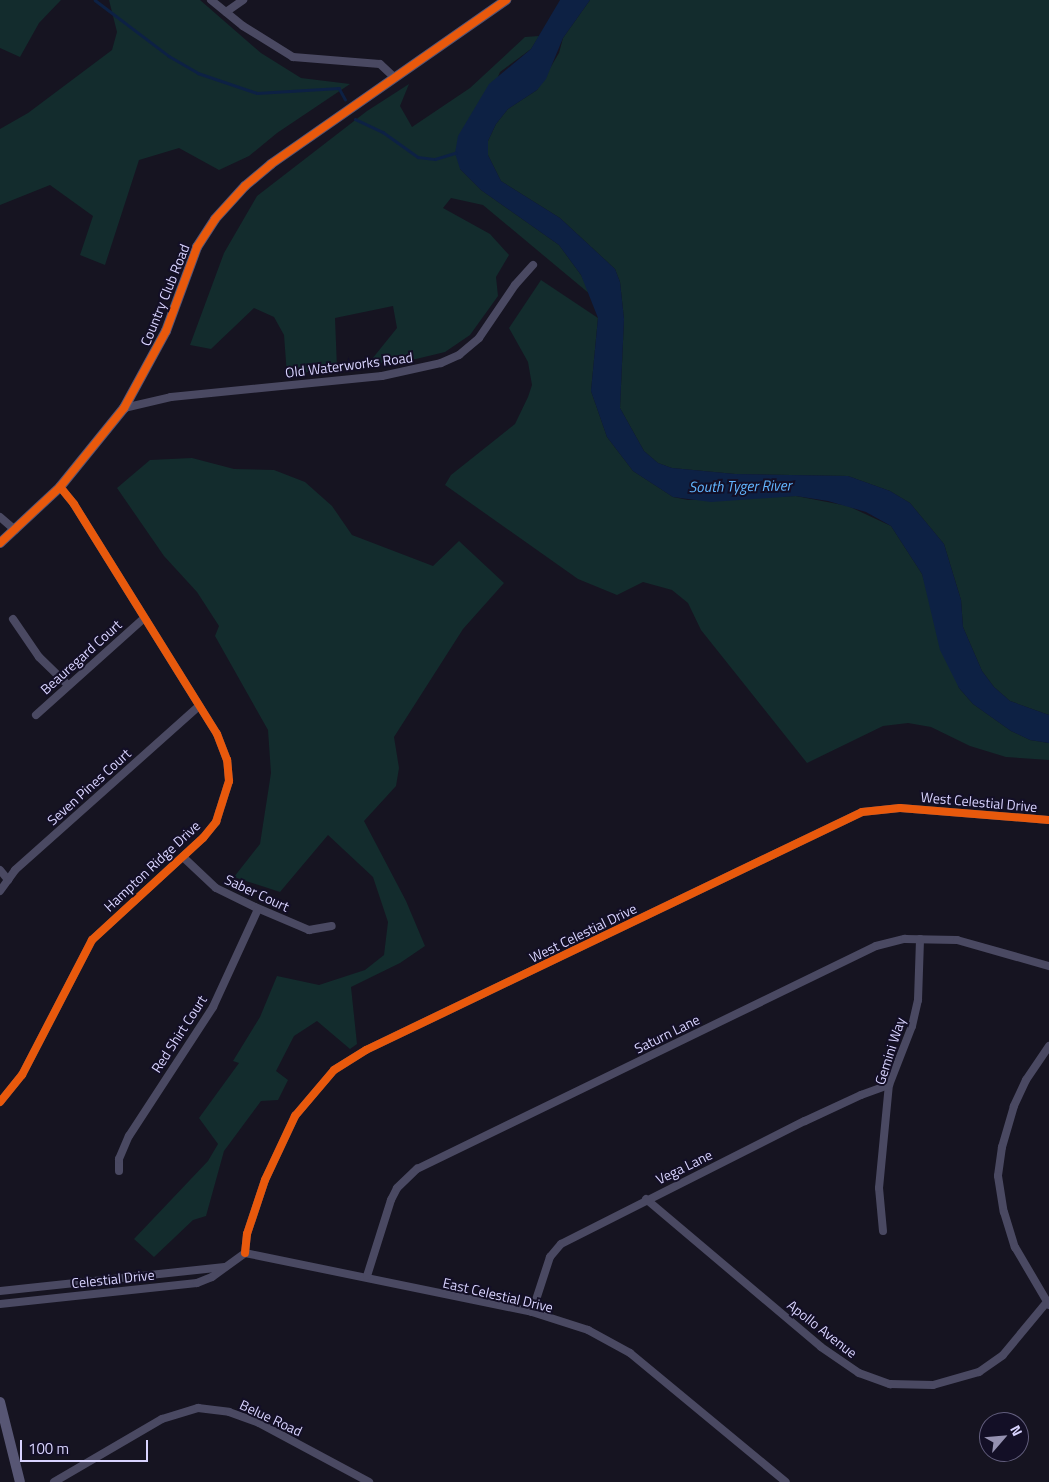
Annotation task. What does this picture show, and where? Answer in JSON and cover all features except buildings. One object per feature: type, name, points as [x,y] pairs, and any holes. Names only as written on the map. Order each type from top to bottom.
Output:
[{"type":"street","points":[[211,0],[293,57],[380,64],[394,77]]},
{"type":"street","points":[[226,12],[243,0]]},
{"type":"street","name":"Country Club Road","points":[[0,543],[60,487],[124,408],[151,362],[197,248],[215,219],[244,186],[271,164],[506,0]]},
{"type":"street","name":"Old Waterworks Road","points":[[124,408],[171,396],[382,376],[441,363],[459,355],[478,338],[515,284],[533,265]]},
{"type":"street","name":"Hampton Ridge Drive","points":[[0,1102],[22,1075],[92,940],[183,857],[216,822],[229,781],[224,751],[199,706],[74,504],[60,487]]},
{"type":"street","points":[[0,517],[15,530]]},
{"type":"street","name":"Beauregard Court","points":[[36,715],[68,684],[144,618]]},
{"type":"street","points":[[13,619],[39,657],[68,684]]},
{"type":"street","name":"Seven Pines Court","points":[[0,891],[8,880],[199,706]]},
{"type":"street","name":"West Celestial Drive","points":[[246,1253],[247,1234],[265,1180],[295,1116],[334,1070],[366,1050],[862,812],[900,808],[1049,820]]},
{"type":"street","name":"Saber Court","points":[[183,857],[216,888],[258,909],[309,930],[332,926]]},
{"type":"street","points":[[0,870],[8,880]]},
{"type":"street","name":"Red Shirt Court","points":[[120,1171],[118,1159],[129,1136],[214,1007],[258,909]]},
{"type":"street","name":"Saturn Lane","points":[[367,1276],[391,1200],[397,1188],[417,1169],[876,946],[920,939],[976,944],[1049,966]]},
{"type":"street","name":"Gemini Way","points":[[883,1231],[879,1188],[889,1086],[912,1026],[918,1000],[920,939]]},
{"type":"street","points":[[1048,1303],[1015,1247],[1004,1212],[998,1176],[1002,1147],[1014,1106],[1026,1080],[1049,1046]]},
{"type":"street","name":"Vega Lane","points":[[532,1312],[554,1250],[588,1228],[805,1121],[861,1095],[889,1086]]},
{"type":"street","name":"Apollo Avenue","points":[[646,1199],[821,1347],[859,1372],[890,1384],[933,1385],[979,1372],[1003,1354],[1048,1303]]},
{"type":"street","name":"Celestial Drive","points":[[0,1304],[197,1283],[246,1253]]},
{"type":"street","name":"East Celestial Drive","points":[[246,1253],[367,1276],[532,1312],[588,1330],[630,1353],[786,1482]]},
{"type":"street","name":"Celestial Drive","points":[[0,1291],[225,1267]]},
{"type":"street","points":[[0,1402],[20,1482]]},
{"type":"street","name":"Belue Road","points":[[54,1482],[162,1418],[198,1408],[229,1412],[259,1423],[369,1482]]},
{"type":"green space","points":[[0,0],[61,0],[39,23],[20,57],[0,48]]},
{"type":"green space","points":[[109,0],[200,0],[261,53],[301,78],[350,84],[277,133],[249,156],[219,170],[179,148],[139,160],[105,265],[80,255],[93,216],[50,185],[0,205],[0,129],[28,113],[112,50],[117,32]]},
{"type":"green space","points":[[590,0],[1049,0],[1049,715],[1010,701],[994,687],[982,671],[963,627],[961,600],[944,544],[910,503],[890,491],[848,476],[735,474],[672,468],[658,463],[644,451],[620,408],[624,319],[620,282],[615,269],[560,218],[501,181],[488,155],[488,141],[496,124],[508,109],[537,90],[559,53],[563,38]]},
{"type":"green space","points":[[539,36],[531,49],[500,72],[460,169],[481,190],[559,245],[581,275],[591,295],[483,205],[451,198],[443,208],[490,234],[509,255],[496,277],[498,296],[470,335],[445,352],[416,359],[368,364],[397,328],[393,306],[335,318],[337,368],[287,375],[284,335],[274,317],[254,308],[211,349],[190,345],[224,253],[257,196],[367,111],[409,84],[400,106],[412,127],[470,88],[525,37]]},
{"type":"green space","points":[[541,280],[598,318],[591,391],[607,437],[633,471],[673,497],[688,500],[796,496],[848,506],[891,526],[922,574],[959,688],[973,704],[1011,731],[1030,740],[1049,743],[1049,760],[1006,757],[970,746],[931,727],[908,723],[883,726],[807,763],[701,630],[688,603],[672,590],[643,582],[617,595],[578,579],[445,485],[451,475],[515,424],[528,397],[532,385],[528,362],[509,328]]},
{"type":"green space","points":[[192,458],[234,469],[274,470],[305,482],[332,506],[352,535],[433,566],[459,541],[504,583],[463,629],[394,737],[399,768],[396,786],[364,821],[406,901],[425,946],[400,963],[351,987],[357,1044],[350,1049],[317,1021],[294,1036],[276,1071],[288,1080],[278,1100],[261,1101],[224,1151],[206,1216],[193,1220],[154,1257],[134,1239],[208,1161],[218,1144],[199,1118],[239,1063],[233,1061],[260,1017],[277,976],[319,985],[365,970],[384,955],[388,922],[373,877],[328,835],[280,892],[234,877],[260,844],[271,773],[268,730],[215,636],[219,626],[197,592],[164,556],[117,488],[150,460]]},
{"type":"water","name":"South Tyger River","points":[[560,0],[590,0],[563,38],[546,79],[537,90],[508,109],[496,124],[488,141],[488,155],[501,181],[560,218],[615,269],[620,282],[624,319],[620,408],[644,451],[658,463],[672,468],[735,474],[848,476],[890,491],[910,503],[944,544],[961,600],[963,627],[982,671],[994,687],[1010,701],[1049,715],[1049,743],[1030,740],[1011,731],[973,704],[959,688],[940,650],[922,574],[891,526],[866,512],[828,501],[796,496],[711,502],[673,497],[633,471],[607,437],[591,391],[598,318],[581,275],[559,245],[481,190],[460,169],[455,153],[458,136],[489,84],[531,49]]},
{"type":"waterway","points":[[95,0],[169,56],[198,73],[257,93],[339,88],[345,99]]},
{"type":"waterway","points":[[355,119],[383,132],[418,157],[435,159],[455,153]]},
{"type":"cycle path","points":[[0,543],[60,487],[124,408],[166,331],[197,247],[215,219],[245,186],[271,164],[506,0]]},
{"type":"cycle path","points":[[0,1102],[22,1075],[92,940],[203,838],[216,822],[229,781],[227,760],[217,734],[74,504],[60,487]]},
{"type":"cycle path","points":[[245,1253],[247,1234],[265,1180],[295,1116],[334,1070],[366,1050],[862,812],[900,808],[1049,820]]}]
